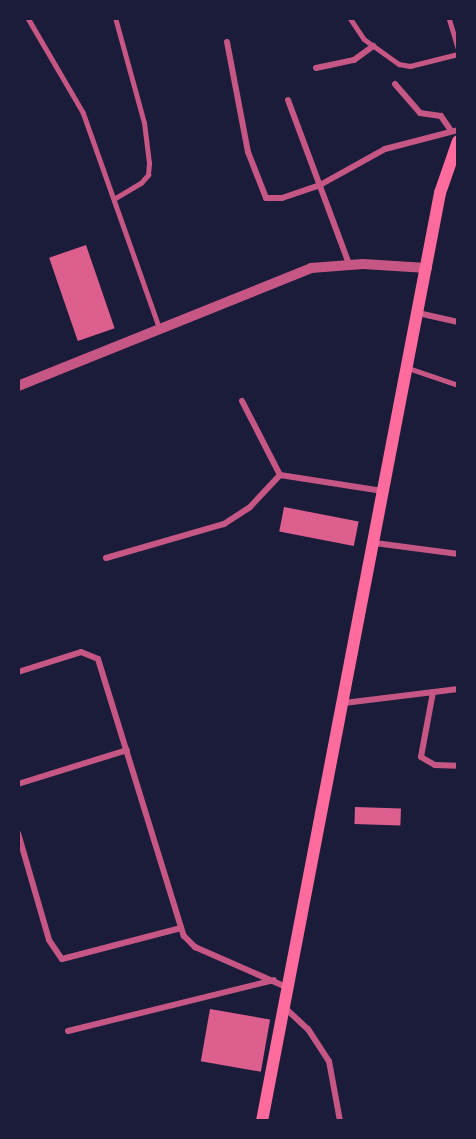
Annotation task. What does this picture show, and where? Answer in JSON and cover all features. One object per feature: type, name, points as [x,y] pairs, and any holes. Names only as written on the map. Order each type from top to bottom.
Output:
[{"type":"main road","points":[[262,1121],[282,1006],[375,543],[440,193],[456,134]]},
{"type":"street","points":[[227,42],[248,152],[266,198],[282,198],[320,185],[385,149],[456,134],[441,116],[420,113],[395,84]]},
{"type":"street","points":[[316,68],[354,60],[374,46]]},
{"type":"street","points":[[288,100],[349,264]]},
{"type":"street","points":[[18,387],[159,327],[298,272],[349,264],[427,268]]},
{"type":"street","points":[[418,313],[458,322]]},
{"type":"street","points":[[243,401],[280,475]]},
{"type":"street","points":[[280,475],[384,492]]},
{"type":"street","points":[[106,558],[224,524],[250,507],[280,475]]},
{"type":"street","points":[[375,543],[458,554]]},
{"type":"street","points":[[18,672],[76,653],[93,655],[102,666],[181,928],[190,944],[286,987]]},
{"type":"street","points":[[344,703],[458,689]]},
{"type":"street","points":[[433,692],[421,757],[435,765],[458,766]]},
{"type":"street","points":[[18,784],[127,750]]},
{"type":"street","points":[[18,833],[49,940],[62,959],[181,928]]},
{"type":"street","points":[[68,1031],[274,980]]},
{"type":"street","points":[[282,1006],[308,1029],[328,1060],[340,1121]]},
{"type":"lane","points":[[28,18],[77,99],[159,327]]},
{"type":"lane","points":[[114,199],[141,183],[148,175],[149,163],[144,123],[115,18]]},
{"type":"lane","points":[[350,18],[364,39],[405,66],[458,54]]},
{"type":"lane","points":[[450,18],[458,48]]},
{"type":"lane","points":[[408,368],[458,385]]},
{"type":"building","points":[[86,245],[115,328],[78,341],[49,258]]},
{"type":"building","points":[[284,507],[359,522],[354,546],[279,532]]},
{"type":"building","points":[[355,807],[401,809],[400,826],[354,824]]},
{"type":"building","points":[[210,1009],[270,1020],[261,1072],[201,1061]]}]
